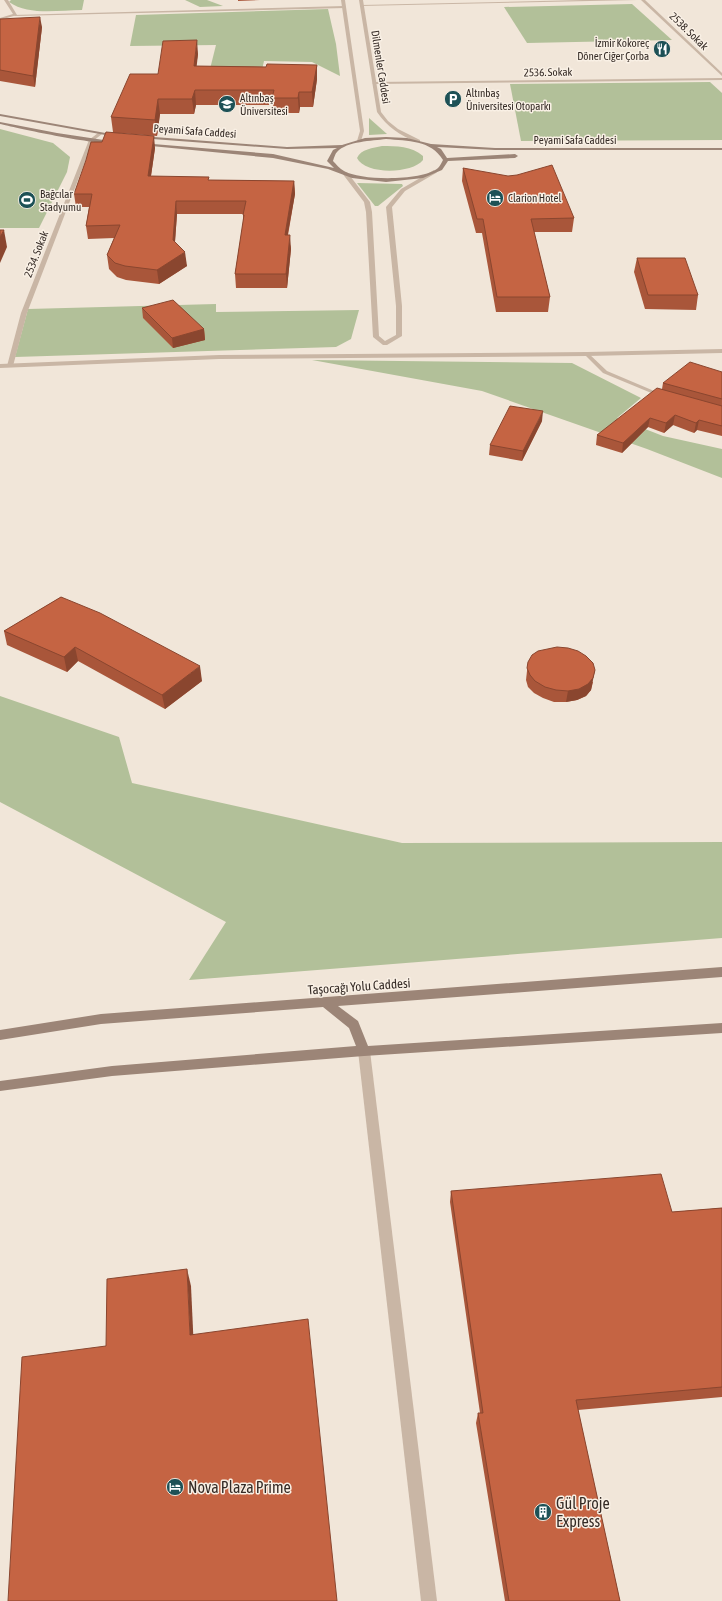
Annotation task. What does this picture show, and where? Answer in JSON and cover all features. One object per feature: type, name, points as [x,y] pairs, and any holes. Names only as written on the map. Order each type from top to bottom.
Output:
[{"type":"main road","points":[[0,115],[100,134],[116,135]]},
{"type":"main road","points":[[0,123],[91,140],[124,143]]},
{"type":"main road","name":"Peyami Safa Caddesi","points":[[132,136],[287,148],[343,146]]},
{"type":"main road","points":[[132,144],[273,156],[368,179],[386,180],[421,177],[440,169],[446,160],[445,156],[441,152],[428,144],[418,141],[387,138],[359,141],[343,146],[333,152],[330,156],[330,161],[343,172]]},
{"type":"main road","name":"Peyami Safa Caddesi","points":[[428,144],[495,149],[722,149]]},
{"type":"main road","name":"Peyami Safa Caddesi","points":[[446,160],[496,156],[519,156]]},
{"type":"main road","name":"Taşocağı Yolu Caddesi","points":[[0,1035],[101,1019],[722,972]]},
{"type":"main road","points":[[325,1002],[354,1025],[364,1051]]},
{"type":"main road","points":[[0,1086],[124,1070],[364,1051],[722,1028]]},
{"type":"street","points":[[6,0],[15,15]]},
{"type":"street","points":[[343,0],[362,131],[359,141]]},
{"type":"street","name":"Dilmenler Caddesi","points":[[361,0],[379,112],[393,129],[418,141]]},
{"type":"street","points":[[362,6],[636,0]]},
{"type":"street","name":"2538. Sokak","points":[[643,0],[722,75]]},
{"type":"street","points":[[0,19],[15,15],[344,7]]},
{"type":"street","name":"2536. Sokak","points":[[374,83],[722,79]]},
{"type":"street","points":[[91,140],[100,134]]},
{"type":"street","name":"2534. Sokak","points":[[10,366],[24,313],[91,140]]},
{"type":"street","points":[[343,172],[367,202],[369,212],[376,337],[385,344]]},
{"type":"street","points":[[385,344],[399,336],[399,306],[389,207],[403,190],[434,172]]},
{"type":"street","points":[[385,344],[385,356]]},
{"type":"street","points":[[0,366],[219,356],[385,356],[722,352]]},
{"type":"street","points":[[587,354],[605,372],[654,394],[669,398]]},
{"type":"street","points":[[364,1051],[429,1601]]},
{"type":"green space","points":[[11,0],[84,0],[82,10],[35,11],[17,6],[9,2]]},
{"type":"green space","points":[[185,0],[207,0],[223,6],[200,7]]},
{"type":"green space","points":[[632,4],[672,40],[527,43],[504,7]]},
{"type":"green space","points":[[328,9],[336,44],[340,76],[312,62],[264,61],[262,70],[207,81],[216,45],[130,46],[136,15]]},
{"type":"green space","points":[[710,82],[722,93],[722,140],[521,141],[510,84]]},
{"type":"green space","points":[[369,118],[387,134],[369,135]]},
{"type":"green space","name":"Bağcılar Stadyumu","points":[[0,129],[53,143],[70,157],[67,172],[39,228],[0,228]]},
{"type":"green space","points":[[382,146],[409,148],[423,156],[423,160],[417,165],[409,168],[389,171],[369,167],[362,164],[357,158],[364,151]]},
{"type":"green space","points":[[357,183],[402,184],[403,186],[378,206],[375,206]]},
{"type":"green space","points":[[216,304],[216,312],[359,310],[351,339],[336,347],[15,357],[28,309]]},
{"type":"green space","points":[[312,360],[572,363],[641,398],[617,418],[663,436],[722,449],[722,478],[647,449],[482,391]]},
{"type":"green space","points":[[0,696],[119,737],[132,783],[402,843],[722,842],[722,938],[189,980],[226,922],[0,802]]},
{"type":"building","points":[[40,17],[33,76],[0,70],[0,19]]},
{"type":"building","points":[[197,40],[194,66],[266,67],[267,64],[317,65],[312,92],[299,92],[298,98],[272,98],[274,90],[195,90],[192,99],[158,99],[155,120],[111,117],[130,74],[158,74],[163,41]]},
{"type":"building","points":[[106,132],[154,136],[148,176],[209,177],[208,180],[294,181],[285,235],[290,235],[286,274],[235,274],[246,201],[176,201],[173,240],[185,252],[157,270],[125,266],[115,263],[107,255],[120,225],[86,226],[92,194],[74,194],[91,142],[102,142]]},
{"type":"building","points":[[552,165],[574,218],[531,219],[550,297],[497,297],[483,219],[477,219],[463,168],[508,176],[517,175]]},
{"type":"building","points":[[0,230],[4,230],[0,237]]},
{"type":"building","points":[[637,258],[685,258],[698,295],[648,295]]},
{"type":"building","points":[[173,300],[204,329],[172,338],[142,308]]},
{"type":"building","points":[[690,362],[722,372],[722,399],[663,383]]},
{"type":"building","points":[[657,388],[722,406],[722,426],[699,420],[696,423],[675,415],[666,423],[650,418],[623,443],[597,435]]},
{"type":"building","points":[[510,406],[543,411],[523,451],[490,445]]},
{"type":"building","points":[[61,597],[100,613],[200,666],[162,695],[75,647],[64,657],[4,631]]},
{"type":"building","points":[[557,647],[578,651],[593,663],[595,670],[593,678],[588,684],[579,689],[568,691],[545,687],[535,681],[527,668],[528,662],[532,655],[538,651]]},
{"type":"building","points":[[661,1174],[672,1212],[722,1208],[722,1387],[576,1400],[620,1601],[509,1601],[478,1413],[483,1413],[451,1191]]},
{"type":"building","name":"Nova Plaza Prime","points":[[187,1269],[190,1335],[308,1319],[337,1601],[8,1601],[22,1357],[106,1346],[107,1279]]},
{"type":"place","name":"İzmir Kokoreç Döner Ciğer Çorba","points":[[662,49]]},
{"type":"place","name":"Altınbaş Üniversitesi Otoparkı","points":[[453,99]]},
{"type":"place","name":"Altınbaş Üniversitesi","points":[[227,104]]},
{"type":"place","name":"Clarion Hotel","points":[[495,198]]},
{"type":"place","name":"Bağcılar Stadyumu","points":[[27,200]]},
{"type":"place","name":"Nova Plaza Prime","points":[[175,1487]]},
{"type":"place","name":"Gül Proje Express","points":[[543,1512]]}]
